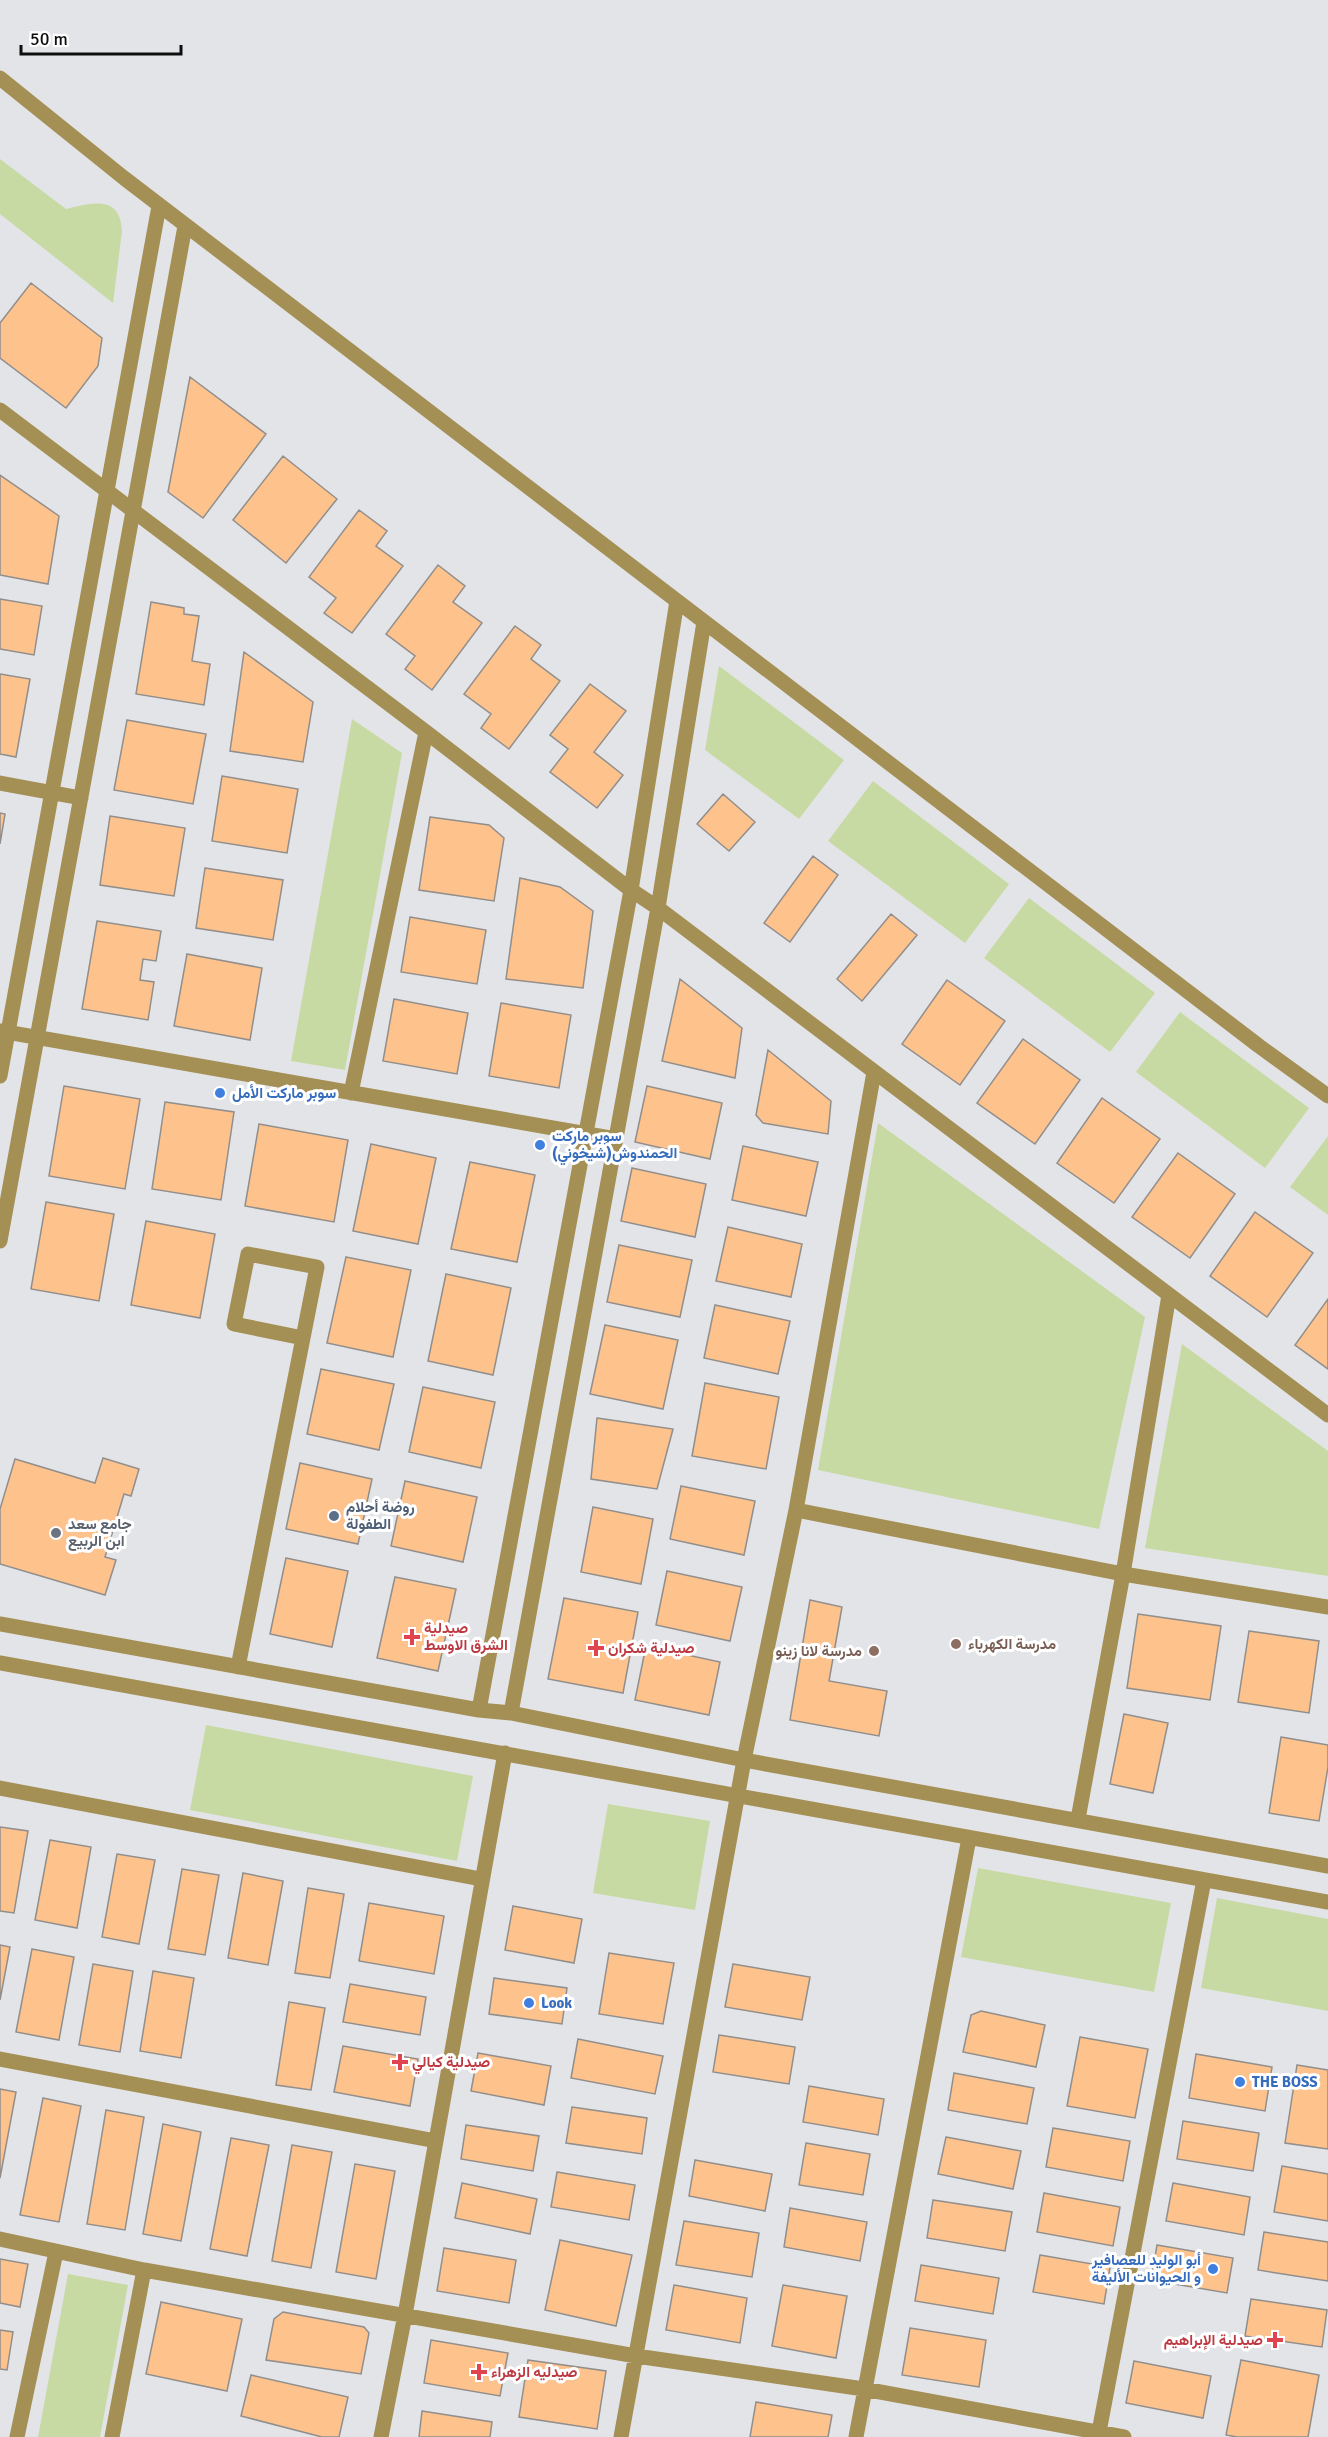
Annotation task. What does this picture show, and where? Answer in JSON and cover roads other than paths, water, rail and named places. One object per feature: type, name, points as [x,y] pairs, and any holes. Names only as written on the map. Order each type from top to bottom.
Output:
[{"type":"street","points":[[0,78],[185,226],[1259,1046],[1328,1095]]},
{"type":"street","points":[[0,1076],[4,1031],[52,793],[159,206]]},
{"type":"street","points":[[0,1241],[185,226]]},
{"type":"street","points":[[0,410],[631,890],[658,908],[1328,1415]]},
{"type":"street","points":[[479,1710],[631,890],[677,602]]},
{"type":"street","points":[[511,1713],[658,908],[704,622]]},
{"type":"street","points":[[351,1093],[426,732]]},
{"type":"street","points":[[0,783],[81,798]]},
{"type":"street","points":[[4,1031],[616,1139]]},
{"type":"street","points":[[621,2437],[744,1760],[796,1510],[874,1072]]},
{"type":"street","points":[[238,1667],[303,1338],[317,1266],[248,1254],[234,1324],[303,1338]]},
{"type":"street","points":[[1078,1819],[1124,1574],[1169,1295]]},
{"type":"street","points":[[796,1510],[1124,1574],[1328,1607]]},
{"type":"street","points":[[0,1624],[479,1710],[511,1713],[744,1760],[1328,1866]]},
{"type":"street","points":[[0,1663],[1328,1902]]},
{"type":"street","points":[[381,2437],[405,2315],[505,1753]]},
{"type":"street","points":[[0,1788],[482,1879]]},
{"type":"street","points":[[856,2437],[969,1838]]},
{"type":"street","points":[[1099,2435],[1204,1880]]},
{"type":"street","points":[[0,2059],[436,2141]]},
{"type":"street","points":[[0,2239],[144,2270],[636,2356],[864,2389],[1099,2435],[1124,2437]]},
{"type":"street","points":[[17,2437],[56,2252]]},
{"type":"street","points":[[112,2437],[144,2270]]},
{"type":"place","name":"سوبر ماركت الأمل","points":[[220,1093]]},
{"type":"place","name":"سوبر ماركت الحمندوش(شيخوني)","points":[[540,1145]]},
{"type":"place","name":"روضة أحلام الطفولة","points":[[334,1516]]},
{"type":"place","name":"جامع سعد ابن الربيع","points":[[56,1533]]},
{"type":"place","name":"صيدلية الشرق الاوسط","points":[[412,1637]]},
{"type":"place","name":"مدرسة الكهرباء","points":[[956,1644]]},
{"type":"place","name":"صيدلية شكران","points":[[596,1648]]},
{"type":"place","name":"مدرسة لانا زينو","points":[[874,1651]]},
{"type":"place","name":"Look","points":[[529,2003]]},
{"type":"place","name":"صيدلية كيالي","points":[[400,2062]]},
{"type":"place","name":"THE BOSS","points":[[1240,2082]]},
{"type":"place","name":"أبو الوليد للعصافير و الحيوانات الأليفة","points":[[1213,2269]]},
{"type":"place","name":"صيدلية الإبراهيم","points":[[1275,2340]]},
{"type":"place","name":"صيدليه الزهراء","points":[[479,2372]]}]
